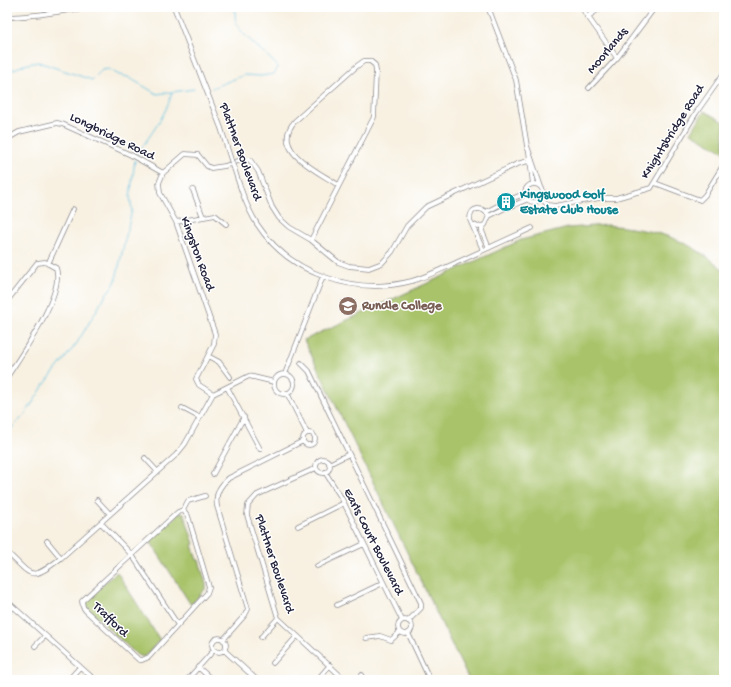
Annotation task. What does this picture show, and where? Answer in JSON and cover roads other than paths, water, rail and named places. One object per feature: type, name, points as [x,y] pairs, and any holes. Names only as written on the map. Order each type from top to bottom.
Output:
[{"type":"street","points":[[7,17],[20,18],[40,16],[89,7]]},
{"type":"street","name":"Plattner Boulevard","points":[[174,7],[218,120],[248,206],[267,237],[289,258],[323,276],[362,285],[402,283],[423,278],[532,228]]},
{"type":"street","points":[[488,7],[516,80],[531,161],[543,193],[541,198],[533,201],[528,198],[526,193],[528,187],[533,184]]},
{"type":"street","points":[[581,7],[617,58]]},
{"type":"street","points":[[587,17],[602,7]]},
{"type":"street","name":"Moorlands","points":[[589,88],[617,58],[655,7]]},
{"type":"street","points":[[311,240],[338,185],[374,118],[376,71],[375,65],[370,61],[364,61],[357,66],[295,121],[288,131],[288,138],[292,153],[338,185]]},
{"type":"street","name":"Knightsbridge Road","points":[[541,198],[548,205],[555,206],[574,201],[620,197],[648,190],[655,183],[696,113],[724,73]]},
{"type":"street","name":"Longbridge Road","points":[[7,139],[24,130],[57,123],[62,124],[131,155],[163,173]]},
{"type":"street","points":[[163,173],[185,154],[198,155],[207,166],[211,168],[225,166],[243,159],[250,160],[258,171],[272,207],[289,227],[311,240],[338,262],[360,267],[375,267],[382,263],[392,252],[407,226],[426,207],[517,164],[531,161]]},
{"type":"street","points":[[531,161],[533,184]]},
{"type":"street","points":[[655,183],[700,200],[705,195],[724,164]]},
{"type":"street","name":"Kingston Road","points":[[163,173],[159,183],[159,190],[176,222],[215,334],[214,344],[196,379],[199,386],[213,394]]},
{"type":"street","points":[[533,184],[541,187]]},
{"type":"street","points":[[193,190],[203,217]]},
{"type":"street","points":[[509,200],[526,193]]},
{"type":"street","points":[[516,197],[519,202]]},
{"type":"street","points":[[512,206],[528,198]]},
{"type":"street","points":[[486,212],[503,203]]},
{"type":"street","points":[[496,206],[499,211]]},
{"type":"street","points":[[483,250],[470,216],[472,212],[479,208],[486,212],[489,216]]},
{"type":"street","points":[[472,224],[478,227],[482,226],[487,222],[489,216],[505,208]]},
{"type":"street","points":[[48,264],[73,209]]},
{"type":"street","points":[[176,222],[215,215],[226,224]]},
{"type":"street","points":[[482,226],[482,231],[489,248]]},
{"type":"street","points":[[7,301],[34,264],[39,262],[56,268],[58,272],[51,305],[7,377]]},
{"type":"street","points":[[285,374],[323,276]]},
{"type":"street","points":[[208,356],[219,362],[230,377]]},
{"type":"street","points":[[301,363],[309,371],[422,605],[408,621]]},
{"type":"street","points":[[285,374],[291,377],[293,383],[292,389],[287,393],[281,393],[276,390],[274,382],[277,377],[285,374]]},
{"type":"street","points":[[7,552],[32,575],[40,573],[61,558],[101,523],[180,450],[213,394],[249,376],[274,382]]},
{"type":"street","points":[[227,386],[260,449]]},
{"type":"street","points":[[287,393],[307,433]]},
{"type":"street","points":[[182,408],[199,417]]},
{"type":"street","points":[[213,474],[244,417]]},
{"type":"street","points":[[304,441],[308,445],[315,442],[313,434],[307,433]]},
{"type":"street","points":[[304,441],[304,436],[307,433]]},
{"type":"street","points":[[223,640],[245,616],[248,609],[217,506],[217,497],[220,487],[229,478],[304,441]]},
{"type":"street","points":[[329,464],[349,454]]},
{"type":"street","points":[[145,458],[158,471]]},
{"type":"street","points":[[322,459],[329,464],[329,469],[325,472],[321,473],[316,468],[317,462],[322,459]]},
{"type":"street","name":"Plattner Boulevard","points":[[316,468],[257,495],[251,501],[247,510],[248,523],[278,618],[345,680]]},
{"type":"street","name":"Earls Court Boulevard","points":[[325,472],[344,504],[402,620]]},
{"type":"street","points":[[183,510],[188,501],[205,496]]},
{"type":"street","points":[[97,500],[110,514]]},
{"type":"street","points":[[298,526],[344,504]]},
{"type":"street","name":"Trafford","points":[[183,510],[188,516],[209,587],[207,593],[149,657],[146,660],[139,660],[83,607],[81,603],[83,598],[178,512],[183,510]]},
{"type":"street","points":[[101,523],[132,555],[178,625]]},
{"type":"street","points":[[47,541],[61,558]]},
{"type":"street","points":[[318,566],[364,544]]},
{"type":"street","points":[[337,605],[383,584]]},
{"type":"street","points":[[7,601],[95,680]]},
{"type":"street","points":[[7,613],[13,607]]},
{"type":"street","points":[[261,637],[278,618]]},
{"type":"street","points":[[400,632],[398,626],[402,620],[408,621]]},
{"type":"street","points":[[408,621],[411,626],[408,632]]},
{"type":"street","points":[[366,638],[380,636],[391,640],[400,632],[408,632]]},
{"type":"street","points":[[408,632],[430,680]]},
{"type":"street","points":[[35,646],[45,636]]},
{"type":"street","points":[[273,663],[297,636]]},
{"type":"street","points":[[214,650],[212,645],[214,642],[218,639],[223,640]]},
{"type":"street","points":[[223,640],[226,646],[224,650]]},
{"type":"street","points":[[214,650],[219,652],[224,650]]},
{"type":"street","points":[[186,680],[214,650]]},
{"type":"street","points":[[224,650],[257,680]]},
{"type":"street","points":[[317,680],[330,665]]},
{"type":"street","points":[[70,678],[80,667]]},
{"type":"street","points":[[198,667],[209,677]]},
{"type":"street","points":[[358,680],[362,675]]},
{"type":"street","points":[[350,680],[355,680]]},
{"type":"waterway","points":[[212,88],[244,75],[261,76],[274,74],[278,67],[239,28],[236,23],[235,7]]},
{"type":"waterway","points":[[7,72],[24,65],[38,62],[92,80],[102,70],[109,69],[119,75],[128,77],[157,94],[194,89]]},
{"type":"waterway","points":[[137,155],[162,117],[172,92]]},
{"type":"waterway","points":[[7,436],[13,426],[24,416],[44,385],[77,343],[107,293],[115,283],[132,210],[130,197],[135,160]]},
{"type":"place","name":"Kingswood Golf Estate Club House","points":[[506,202]]},
{"type":"place","name":"Rundle College","points":[[348,306]]}]
